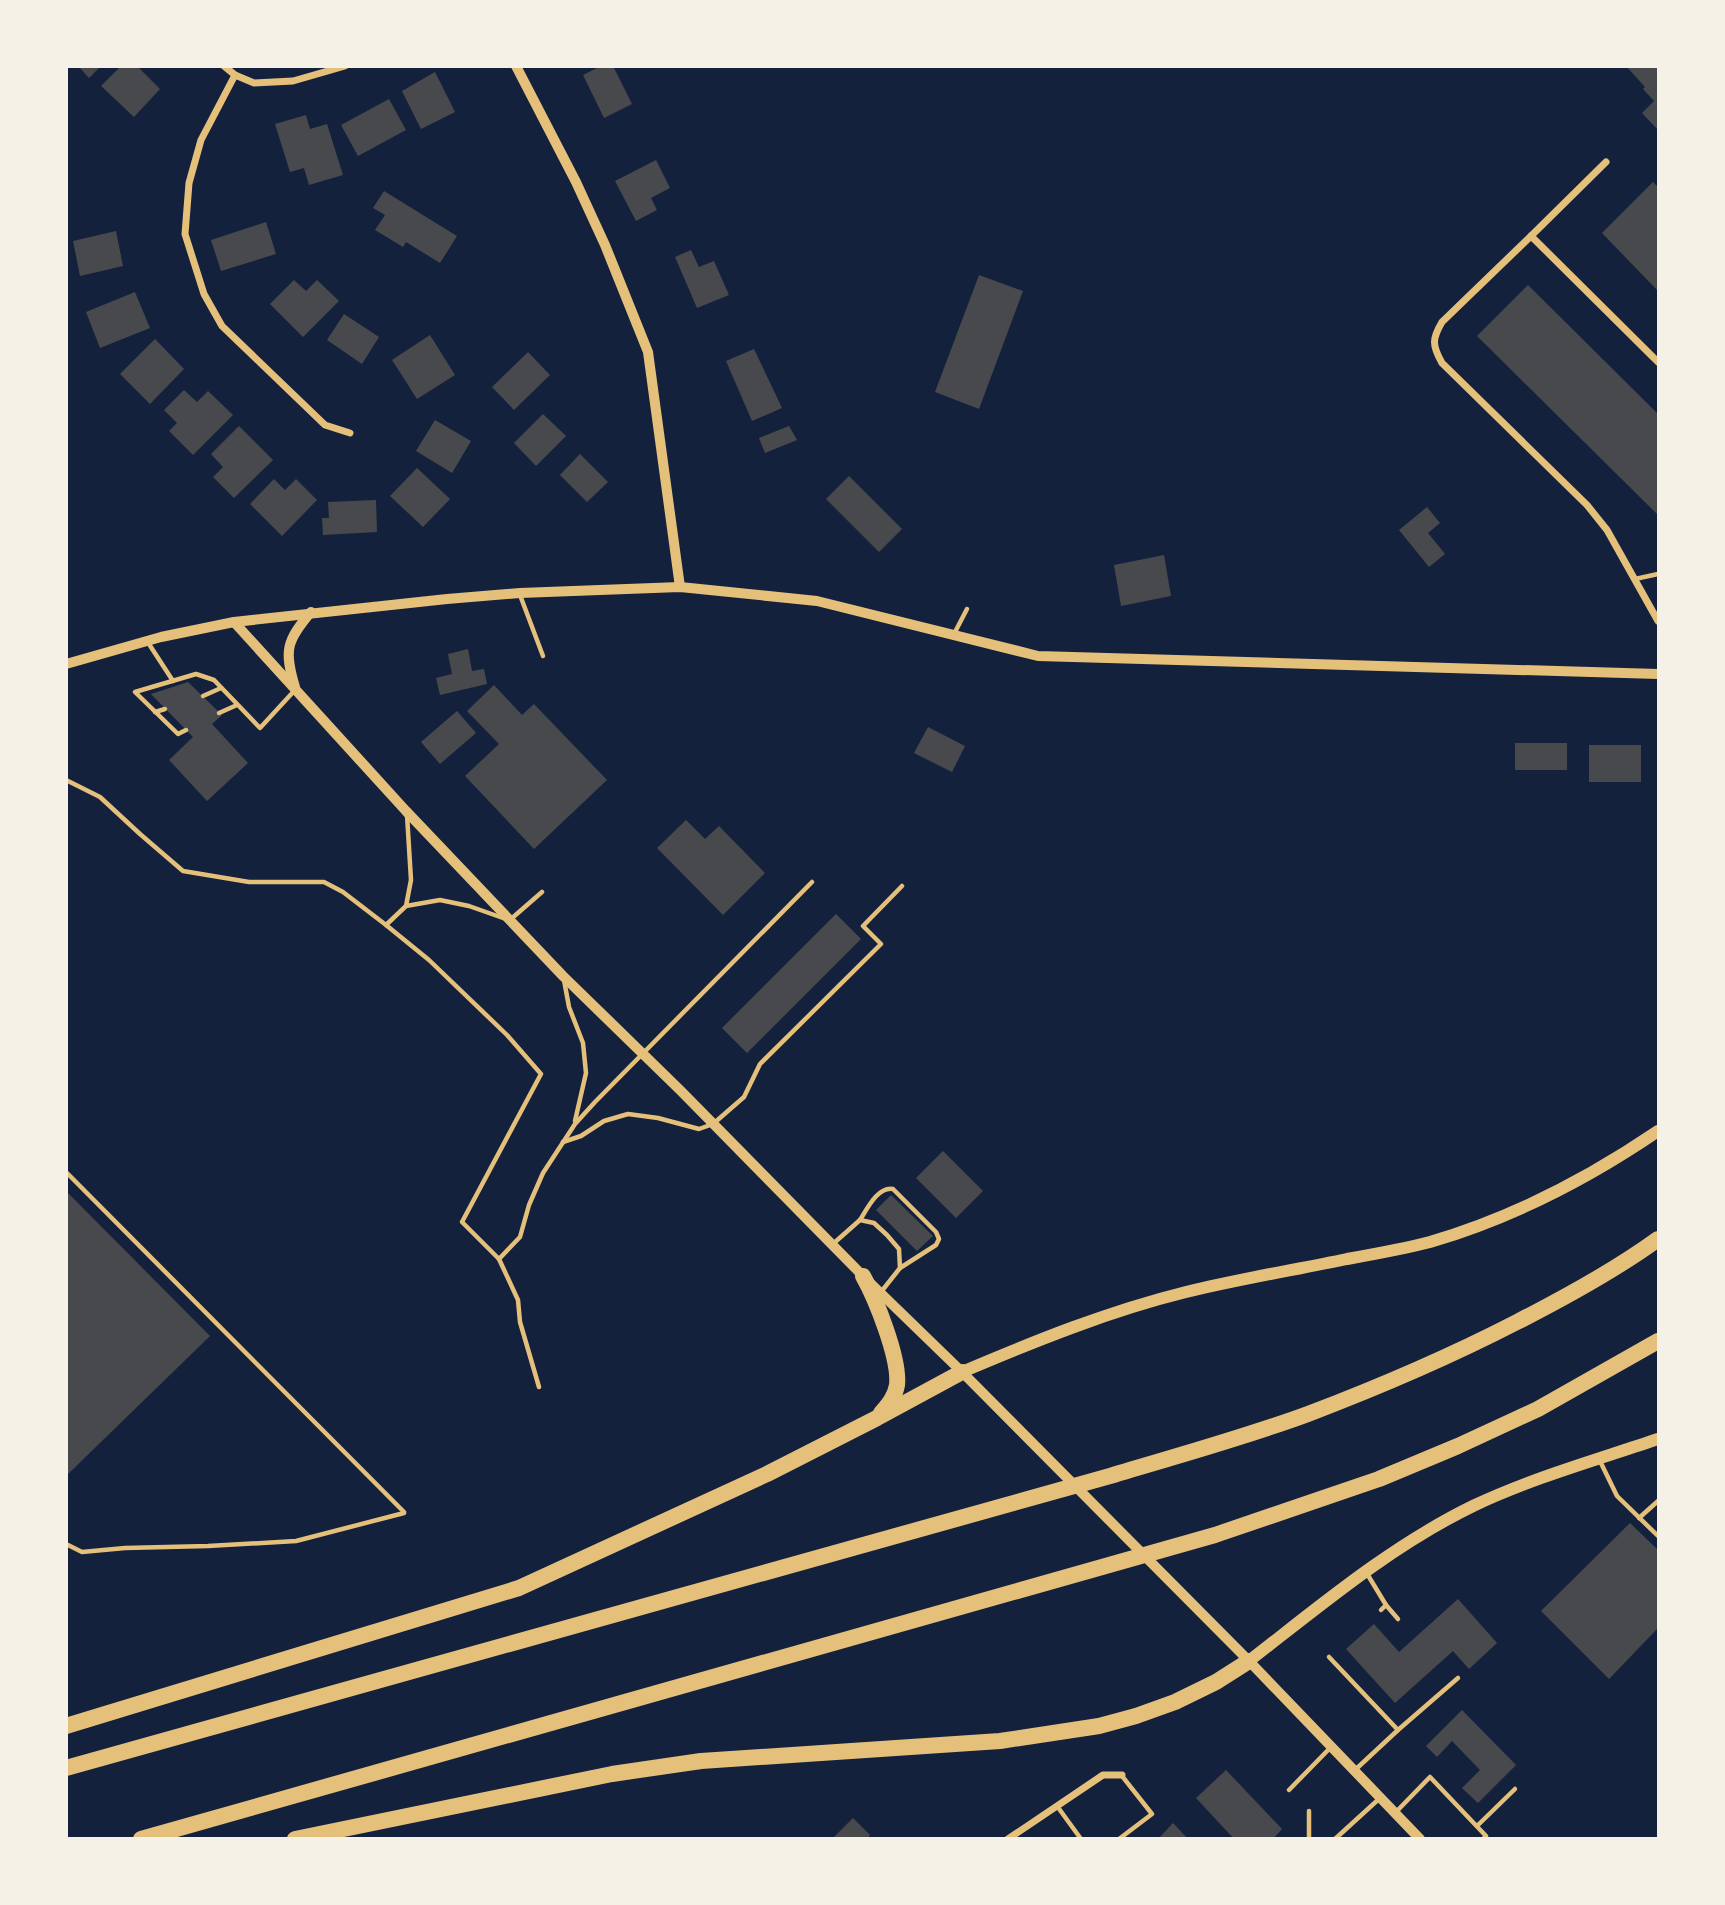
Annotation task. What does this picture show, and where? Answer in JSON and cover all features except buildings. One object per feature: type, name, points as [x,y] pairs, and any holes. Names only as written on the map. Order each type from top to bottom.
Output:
[{"type":"highway","points":[[66,1768],[1110,1476],[1305,1415],[1470,1347],[1585,1286],[1630,1260],[1658,1239]]},
{"type":"highway","points":[[863,1276],[878,1307],[897,1372],[897,1387],[893,1397],[877,1418]]},
{"type":"highway","points":[[141,1839],[1215,1535],[1367,1483],[1458,1446],[1538,1409],[1658,1340]]},
{"type":"highway","points":[[66,1726],[519,1588],[767,1474],[962,1372]]},
{"type":"highway","points":[[295,1839],[612,1774],[688,1763],[1000,1741],[1099,1726],[1175,1702],[1216,1682],[1249,1661]]},
{"type":"main road","points":[[962,1372],[1094,1319],[1186,1292],[1430,1242],[1536,1202],[1620,1157],[1658,1131]]},
{"type":"main road","points":[[1249,1661],[1365,1572],[1472,1507],[1519,1486],[1658,1439]]},
{"type":"street","points":[[224,66],[235,75],[254,83],[293,81],[345,66]]},
{"type":"street","points":[[516,66],[576,182],[605,245],[648,352],[680,587]]},
{"type":"street","points":[[235,75],[201,140],[188,183],[185,234],[200,282],[222,326],[325,425],[350,433]]},
{"type":"street","points":[[1606,162],[1442,322],[1434,337],[1435,351],[1441,363],[1587,505],[1607,530],[1658,621]]},
{"type":"street","points":[[1531,236],[1658,362]]},
{"type":"street","points":[[66,664],[146,641],[234,622],[311,612],[520,593],[680,587],[817,601],[1038,656],[1658,674]]},
{"type":"street","points":[[296,690],[288,664],[290,645],[295,630],[311,612]]},
{"type":"street","points":[[234,622],[406,811],[563,976],[1208,1619],[1420,1839]]},
{"type":"street","points":[[1008,1839],[1103,1775],[1122,1775]]},
{"type":"lane","points":[[1635,579],[1658,574]]},
{"type":"lane","points":[[520,593],[543,656]]},
{"type":"lane","points":[[954,635],[967,609]]},
{"type":"lane","points":[[146,641],[173,681]]},
{"type":"lane","points":[[186,730],[178,734],[135,692],[196,674],[214,680],[260,728],[296,690]]},
{"type":"lane","points":[[203,696],[222,688]]},
{"type":"lane","points":[[219,713],[237,705]]},
{"type":"lane","points":[[155,712],[165,709]]},
{"type":"lane","points":[[66,780],[100,797],[183,871],[249,882],[324,882],[343,892],[429,960],[507,1035],[541,1074],[462,1222],[499,1259],[518,1300],[520,1322],[539,1387]]},
{"type":"lane","points":[[386,925],[406,905],[411,880],[406,811]]},
{"type":"lane","points":[[499,1259],[520,1237],[529,1205],[543,1172],[575,1124],[812,882]]},
{"type":"lane","points":[[562,1142],[581,1136],[604,1121],[628,1114],[658,1118],[699,1129],[713,1124],[744,1097],[760,1064],[881,944],[863,926],[902,886]]},
{"type":"lane","points":[[406,905],[440,900],[469,906],[509,920],[542,892]]},
{"type":"lane","points":[[563,976],[569,1007],[583,1043],[586,1073],[575,1124]]},
{"type":"lane","points":[[66,1172],[404,1513],[296,1541],[82,1552],[66,1544]]},
{"type":"lane","points":[[832,1244],[860,1220],[881,1191],[893,1189],[939,1239],[936,1245],[900,1268],[880,1293]]},
{"type":"lane","points":[[860,1220],[874,1223],[887,1235],[899,1250],[900,1268]]},
{"type":"lane","points":[[1599,1459],[1617,1496],[1658,1536]]},
{"type":"lane","points":[[1639,1518],[1658,1501]]},
{"type":"lane","points":[[1365,1572],[1398,1619]]},
{"type":"lane","points":[[1381,1610],[1386,1605]]},
{"type":"lane","points":[[1329,1657],[1398,1730]]},
{"type":"lane","points":[[1355,1770],[1458,1678]]},
{"type":"lane","points":[[1289,1790],[1332,1746]]},
{"type":"lane","points":[[1119,1839],[1152,1814],[1122,1775]]},
{"type":"lane","points":[[1395,1812],[1430,1777],[1486,1836],[1483,1839]]},
{"type":"lane","points":[[1477,1826],[1516,1789]]},
{"type":"lane","points":[[1335,1839],[1381,1798]]},
{"type":"lane","points":[[1057,1806],[1081,1839]]},
{"type":"lane","points":[[1309,1811],[1309,1839]]}]
